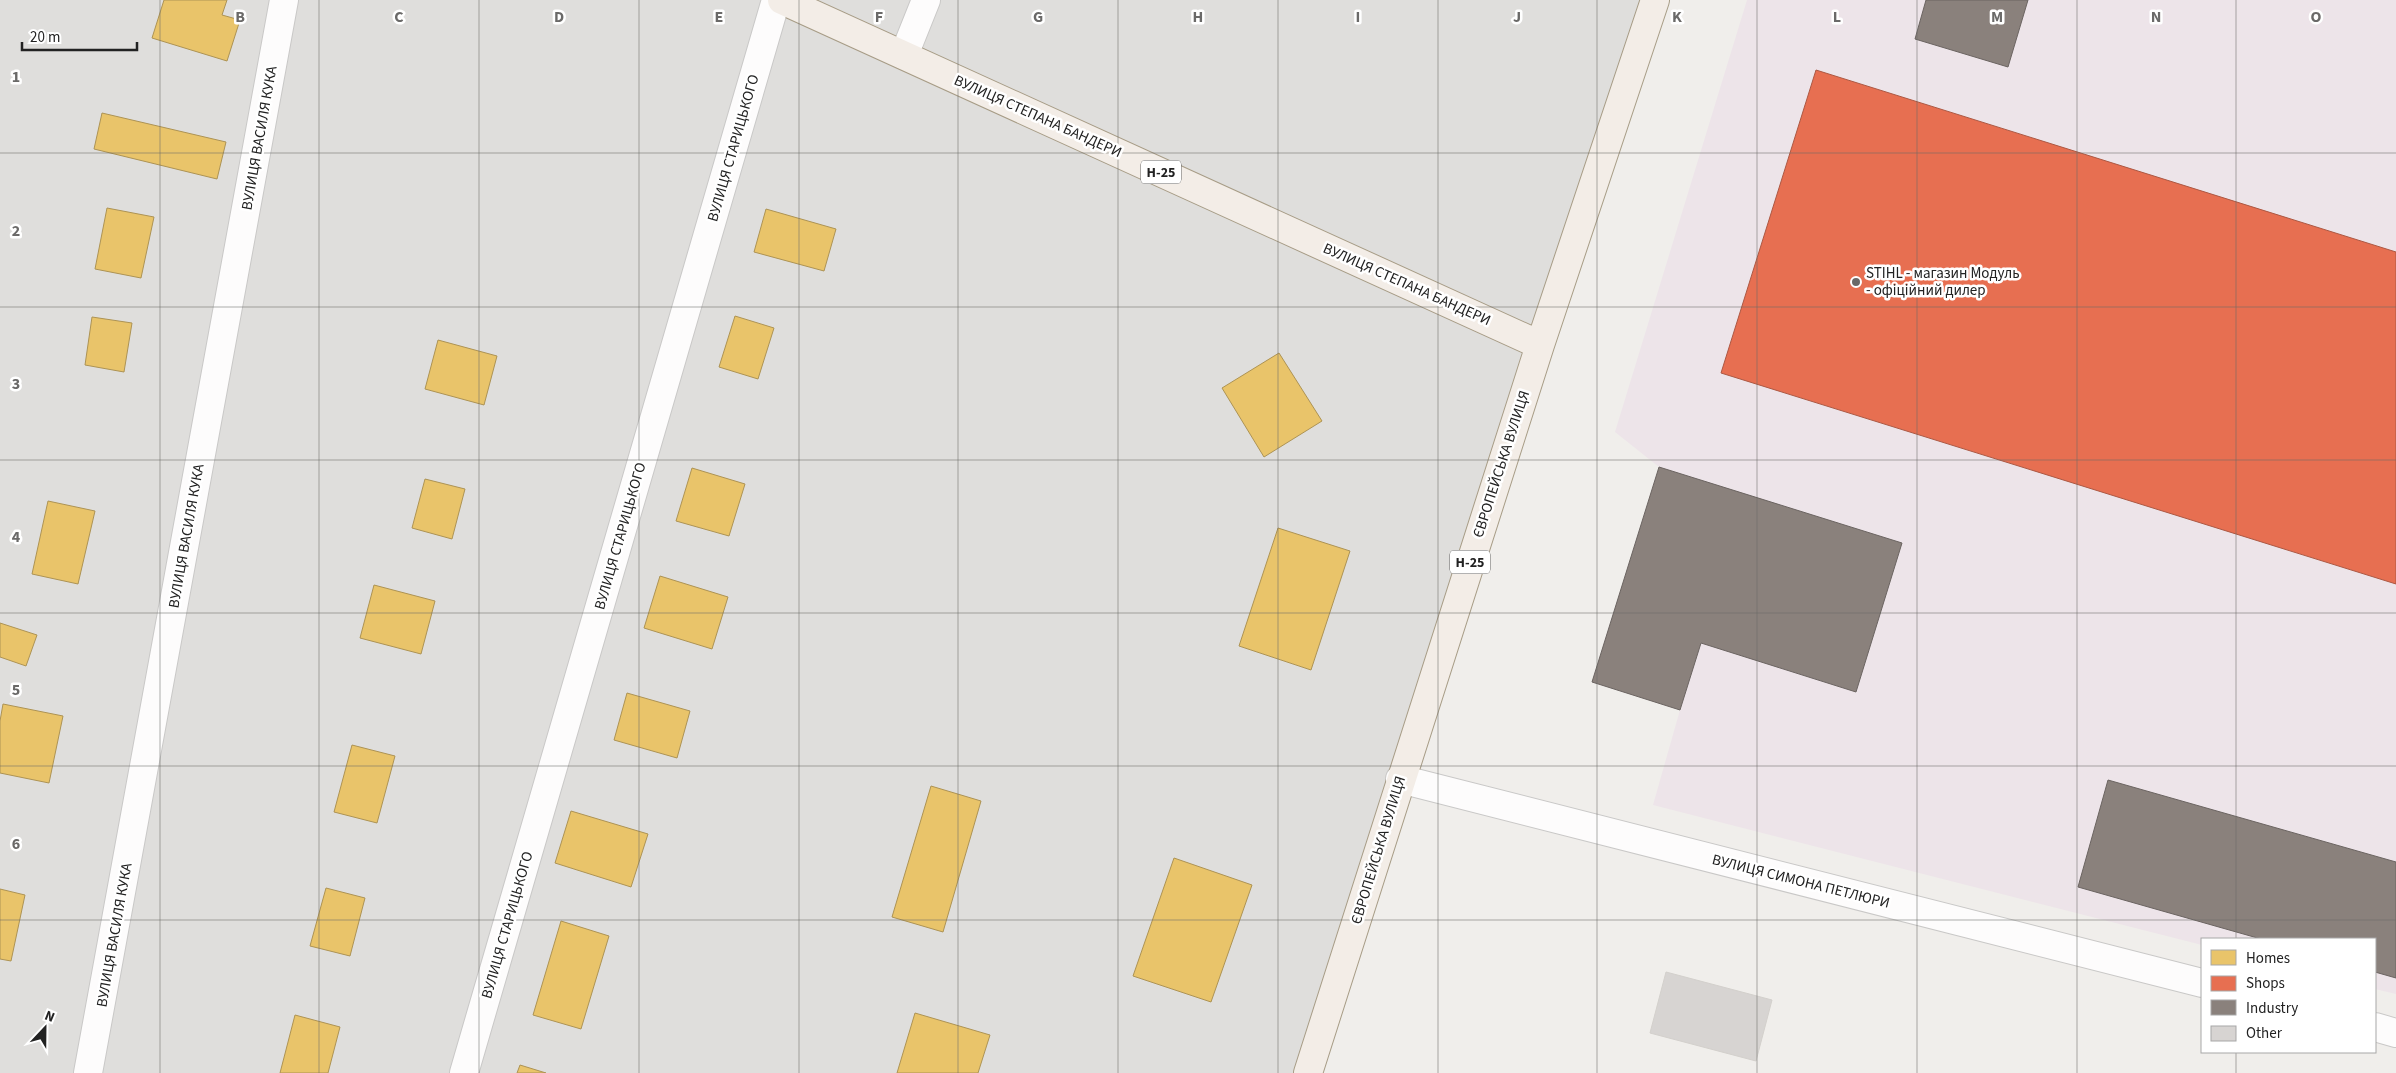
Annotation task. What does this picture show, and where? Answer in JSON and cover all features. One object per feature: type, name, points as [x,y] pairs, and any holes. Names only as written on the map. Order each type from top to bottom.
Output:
[{"type":"main road","name":"ВУЛИЦЯ СТЕПАНА БАНДЕРИ","points":[[782,0],[1540,344]]},
{"type":"main road","name":"ЄВРОПЕЙСЬКА ВУЛИЦЯ","points":[[1308,1073],[1540,344],[1655,0]]},
{"type":"street","name":"ВУЛИЦЯ ВАСИЛЯ КУКА","points":[[88,1073],[284,0]]},
{"type":"street","name":"ВУЛИЦЯ СТАРИЦЬКОГО","points":[[464,1073],[776,0]]},
{"type":"street","points":[[904,55],[926,0]]},
{"type":"street","name":"ВУЛИЦЯ СИМОНА ПЕТЛЮРИ","points":[[1400,779],[2201,983]]},
{"type":"street","points":[[2376,1027],[2396,1032]]},
{"type":"shaded area","points":[[0,0],[1655,0],[1308,1073],[0,1073]]},
{"type":"shaded area","points":[[1747,0],[2396,0],[2396,994],[2376,989],[2376,938],[2201,938],[2201,945],[1653,805],[1680,710],[1592,682],[1659,467],[1615,432]]},
{"type":"building: Homes","points":[[164,0],[227,0],[222,15],[240,20],[227,61],[152,38]]},
{"type":"building: Homes","points":[[102,113],[226,142],[217,179],[94,149]]},
{"type":"building: Homes","points":[[107,208],[154,217],[141,278],[95,269]]},
{"type":"building: Homes","points":[[766,209],[836,229],[824,271],[754,252]]},
{"type":"building: Homes","points":[[735,316],[774,328],[758,379],[719,367]]},
{"type":"building: Homes","points":[[92,317],[132,323],[124,372],[85,365]]},
{"type":"building: Homes","points":[[438,340],[497,356],[484,405],[425,389]]},
{"type":"building: Homes","points":[[1279,353],[1322,421],[1264,457],[1222,388]]},
{"type":"building: Homes","points":[[692,468],[745,484],[729,536],[676,521]]},
{"type":"building: Homes","points":[[425,479],[465,489],[452,539],[412,528]]},
{"type":"building: Homes","points":[[48,501],[95,511],[78,584],[32,574]]},
{"type":"building: Homes","points":[[1278,528],[1350,551],[1311,670],[1239,646]]},
{"type":"building: Homes","points":[[660,576],[728,597],[712,649],[644,628]]},
{"type":"building: Homes","points":[[374,585],[435,601],[421,654],[360,638]]},
{"type":"building: Homes","points":[[0,623],[37,635],[26,666],[0,657]]},
{"type":"building: Homes","points":[[627,693],[690,711],[677,758],[614,740]]},
{"type":"building: Homes","points":[[3,704],[63,716],[49,783],[0,773],[0,721]]},
{"type":"building: Homes","points":[[352,745],[395,756],[377,823],[334,812]]},
{"type":"building: Homes","points":[[931,786],[981,801],[943,932],[892,917]]},
{"type":"building: Homes","points":[[571,811],[648,834],[631,887],[555,863]]},
{"type":"building: Homes","points":[[1174,858],[1252,885],[1211,1002],[1133,976]]},
{"type":"building: Homes","points":[[326,888],[365,898],[350,956],[310,946]]},
{"type":"building: Homes","points":[[0,889],[25,895],[11,961],[0,959]]},
{"type":"building: Homes","points":[[561,921],[609,936],[581,1029],[533,1015]]},
{"type":"building: Homes","points":[[915,1013],[990,1035],[978,1073],[897,1073]]},
{"type":"building: Homes","points":[[295,1015],[340,1027],[328,1073],[280,1073]]},
{"type":"building: Homes","points":[[520,1065],[546,1073],[517,1073]]},
{"type":"building: Shops","points":[[1816,70],[2396,252],[2396,584],[1721,373]]},
{"type":"building: Industry","points":[[1926,0],[2028,0],[2008,67],[1915,39]]},
{"type":"building: Industry","points":[[1659,467],[1902,543],[1856,692],[1701,643],[1680,710],[1592,682]]},
{"type":"building: Industry","points":[[2108,780],[2396,862],[2396,978],[2376,972],[2376,938],[2257,938],[2078,887]]},
{"type":"building: Other","points":[[1666,972],[1772,1000],[1756,1061],[1650,1033]]},
{"type":"place","name":"STIHL - магазин Модуль - офіційний дилер","points":[[1856,282]]}]
